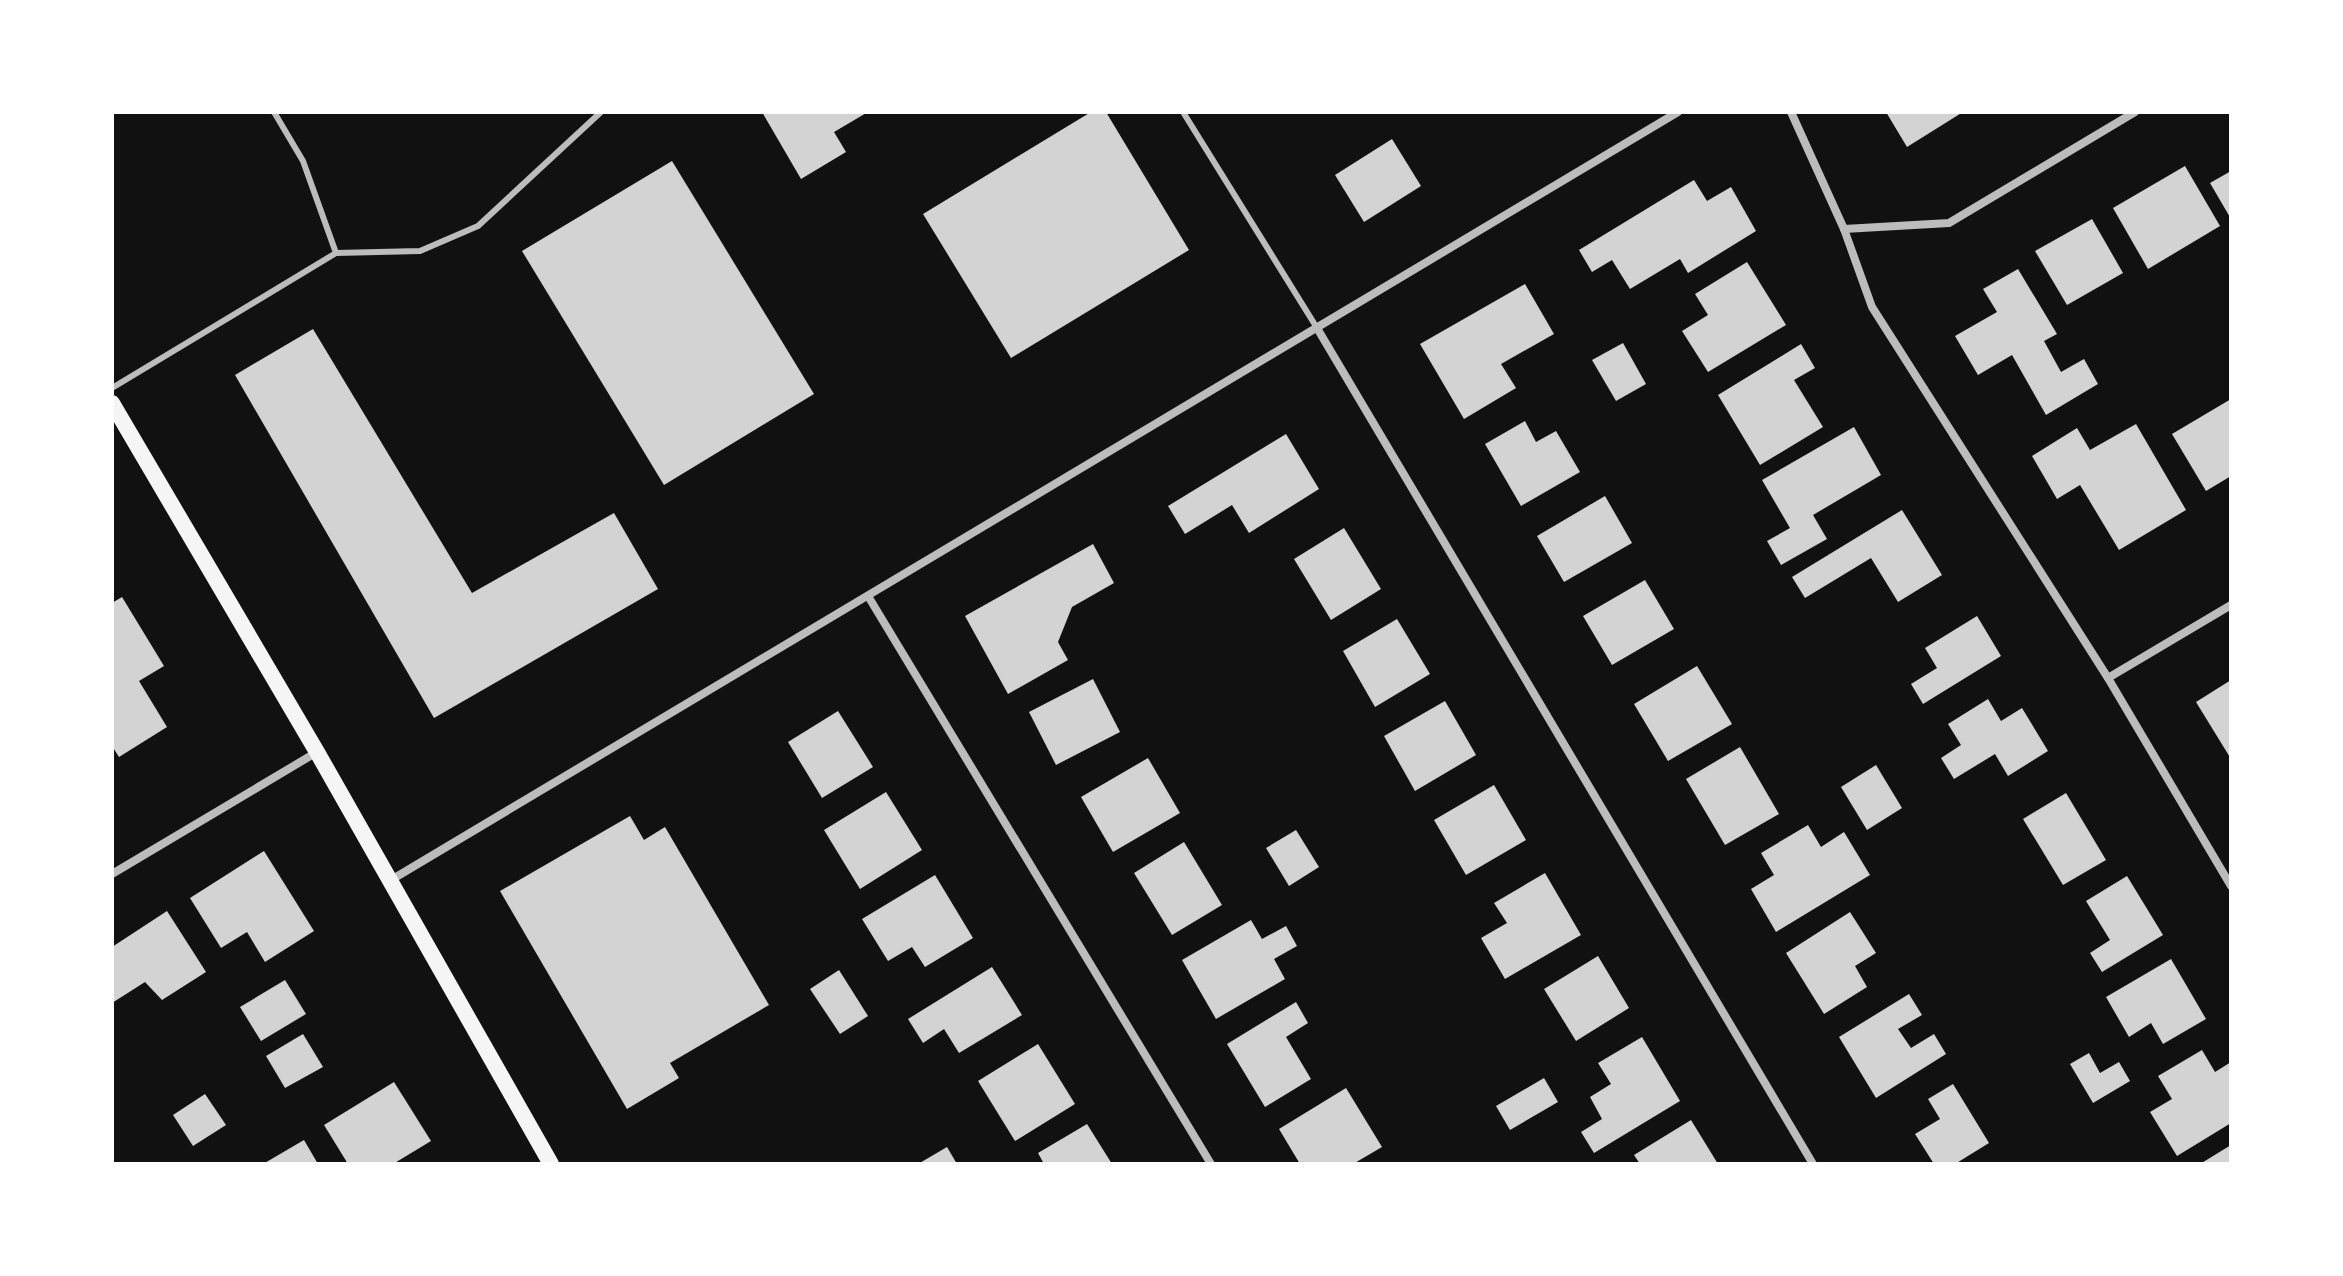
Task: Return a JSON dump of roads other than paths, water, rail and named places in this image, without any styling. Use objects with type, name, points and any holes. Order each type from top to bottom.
[{"type":"main road","points":[[112,403],[391,880],[551,1164]]},
{"type":"street","points":[[391,880],[1678,112]]},
{"type":"street","points":[[1791,112],[1844,229],[1872,307],[2108,678],[2231,886]]},
{"type":"street","points":[[1844,229],[1949,223],[2135,112]]},
{"type":"street","points":[[1317,328],[1813,1164]]},
{"type":"street","points":[[868,596],[1211,1164]]},
{"type":"street","points":[[2108,678],[2231,605]]},
{"type":"street","points":[[112,874],[317,752]]},
{"type":"lane","points":[[274,112],[303,161],[336,253]]},
{"type":"lane","points":[[112,388],[336,253],[420,251],[478,226],[601,112]]},
{"type":"lane","points":[[1183,112],[1317,328]]}]
